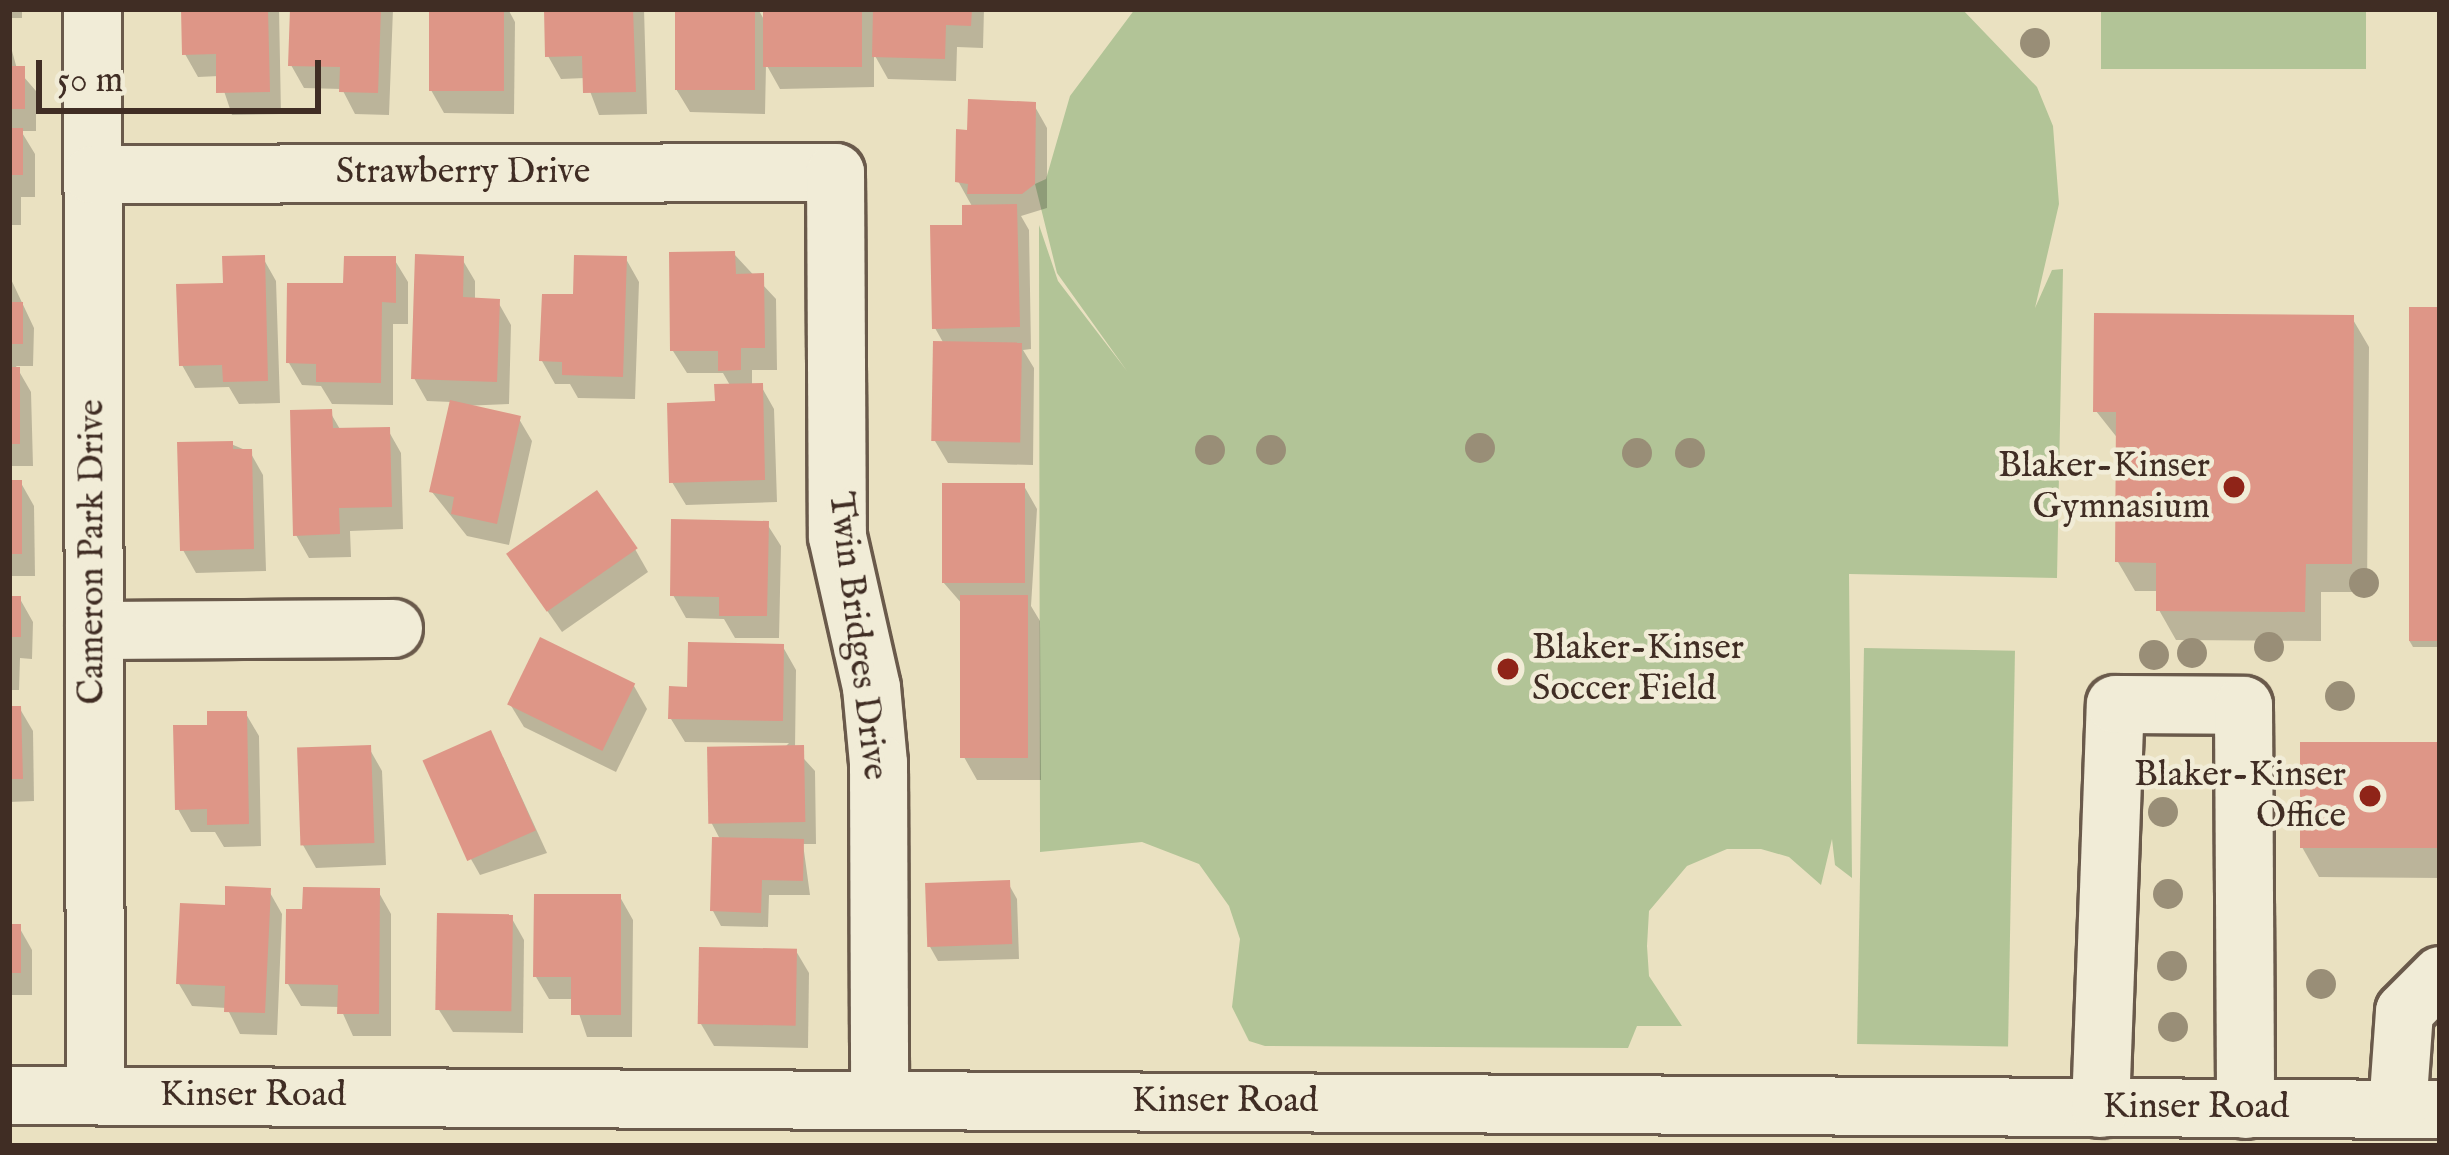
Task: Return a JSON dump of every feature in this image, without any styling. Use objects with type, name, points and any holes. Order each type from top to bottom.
[{"type":"street","name":"Cameron Park Drive","points":[[92,9],[94,1095]]},
{"type":"street","name":"Strawberry Drive","points":[[92,174],[835,172]]},
{"type":"street","name":"Twin Bridges Drive","points":[[835,172],[837,536],[876,724],[848,1115]]},
{"type":"street","points":[[94,629],[393,628]]},
{"type":"street","points":[[2100,1108],[2115,704],[2243,705],[2245,1108]]},
{"type":"street","points":[[2419,1109],[2404,1011],[2440,975]]},
{"type":"street","name":"Kinser Road","points":[[9,1095],[1240,1124],[1975,1126],[2100,1108],[2419,1109]]},
{"type":"green space","points":[[1135,9],[1962,9],[2037,87],[2053,126],[2059,204],[2035,308],[2052,270],[2063,269],[2057,578],[1849,574],[1852,878],[1835,865],[1832,839],[1821,885],[1789,857],[1761,849],[1727,849],[1687,866],[1649,911],[1647,946],[1649,976],[1682,1026],[1637,1026],[1628,1048],[1265,1046],[1249,1041],[1232,1007],[1240,939],[1229,906],[1199,864],[1142,842],[1040,852],[1039,225],[1058,281],[1127,371],[1057,273],[1035,184],[1046,179],[1070,96]]},
{"type":"green space","points":[[2101,9],[2366,9],[2366,69],[2101,69]]},
{"type":"green space","points":[[1864,648],[2015,651],[2008,1047],[1857,1044]]},
{"type":"building","points":[[181,9],[268,9],[270,92],[216,93],[216,54],[182,55]]},
{"type":"building","points":[[290,9],[381,9],[378,93],[339,92],[340,67],[288,66]]},
{"type":"building","points":[[429,9],[504,9],[504,91],[429,91]]},
{"type":"building","points":[[544,9],[633,9],[636,92],[583,93],[582,56],[545,57]]},
{"type":"building","points":[[675,9],[755,9],[755,90],[675,90]]},
{"type":"building","points":[[763,9],[862,9],[862,67],[763,67]]},
{"type":"building","points":[[873,9],[972,9],[971,26],[946,25],[945,59],[872,57]]},
{"type":"building","points":[[9,66],[25,66],[25,109],[9,109]]},
{"type":"building","points":[[968,99],[1036,102],[1035,184],[1022,194],[967,194],[968,184],[955,182],[956,129],[967,130]]},
{"type":"building","points":[[9,128],[23,128],[23,175],[9,175]]},
{"type":"building","points":[[1017,204],[1020,327],[932,329],[930,225],[962,225],[962,205]]},
{"type":"building","points":[[735,251],[736,274],[764,273],[765,348],[741,348],[741,370],[718,371],[718,351],[670,351],[669,252]]},
{"type":"building","points":[[415,254],[464,256],[463,297],[500,299],[497,382],[411,379]]},
{"type":"building","points":[[265,255],[268,381],[223,382],[222,365],[179,366],[176,284],[223,283],[222,256]]},
{"type":"building","points":[[574,255],[627,256],[623,377],[562,375],[562,362],[539,361],[542,294],[573,294]]},
{"type":"building","points":[[344,256],[396,256],[396,303],[382,302],[381,383],[316,382],[316,364],[286,363],[287,283],[343,283]]},
{"type":"building","points":[[9,302],[23,302],[23,344],[9,344]]},
{"type":"building","points":[[2409,307],[2440,307],[2440,641],[2409,641]]},
{"type":"building","name":"Blaker-Kinser Gymnasium","points":[[2094,313],[2354,315],[2352,564],[2306,564],[2305,612],[2156,611],[2156,563],[2115,562],[2116,412],[2093,412]]},
{"type":"building","points":[[933,341],[1022,343],[1020,443],[931,441]]},
{"type":"building","points":[[9,367],[20,367],[20,444],[9,444]]},
{"type":"building","points":[[763,383],[765,480],[669,483],[667,403],[715,401],[714,384]]},
{"type":"building","points":[[450,400],[521,416],[497,524],[451,514],[454,497],[429,492]]},
{"type":"building","points":[[332,409],[333,428],[390,427],[392,507],[339,508],[340,534],[293,536],[290,410]]},
{"type":"building","points":[[233,441],[233,449],[252,449],[254,549],[180,551],[177,442]]},
{"type":"building","points":[[9,480],[22,480],[22,554],[9,554]]},
{"type":"building","points":[[942,483],[1025,483],[1025,583],[942,583]]},
{"type":"building","points":[[597,490],[638,548],[547,612],[506,554]]},
{"type":"building","points":[[671,519],[769,521],[767,616],[719,616],[719,597],[670,596]]},
{"type":"building","points":[[960,595],[1028,595],[1028,758],[960,758]]},
{"type":"building","points":[[9,596],[21,596],[21,637],[9,637]]},
{"type":"building","points":[[540,637],[635,683],[602,751],[507,704]]},
{"type":"building","points":[[688,642],[784,644],[783,721],[668,719],[669,686],[687,687]]},
{"type":"building","points":[[9,706],[21,706],[23,779],[9,779]]},
{"type":"building","points":[[207,711],[247,711],[249,824],[207,825],[207,809],[175,810],[173,725],[207,725]]},
{"type":"building","points":[[491,730],[536,830],[467,861],[422,761]]},
{"type":"building","name":"Blaker-Kinser Office","points":[[2300,742],[2440,742],[2440,848],[2300,848]]},
{"type":"building","points":[[371,745],[374,843],[300,846],[297,748]]},
{"type":"building","points":[[804,745],[805,822],[708,824],[707,747]]},
{"type":"building","points":[[712,837],[804,839],[803,881],[762,880],[761,913],[710,911]]},
{"type":"building","points":[[1010,880],[1012,944],[927,947],[925,883]]},
{"type":"building","points":[[225,886],[271,888],[265,1013],[224,1012],[225,986],[176,984],[180,903],[225,905]]},
{"type":"building","points":[[303,887],[380,888],[379,1014],[337,1014],[338,985],[285,984],[286,909],[302,909]]},
{"type":"building","points":[[534,894],[621,894],[621,1015],[571,1015],[571,977],[533,977]]},
{"type":"building","points":[[437,913],[513,914],[511,1011],[435,1010]]},
{"type":"building","points":[[9,924],[21,924],[21,973],[9,973]]},
{"type":"building","points":[[699,947],[797,949],[796,1026],[698,1024]]},
{"type":"place","name":"Blaker-Kinser Gymnasium","points":[[2234,487]]},
{"type":"place","name":"Blaker-Kinser Soccer Field","points":[[1508,669]]},
{"type":"place","name":"Blaker-Kinser Office","points":[[2370,796]]}]
